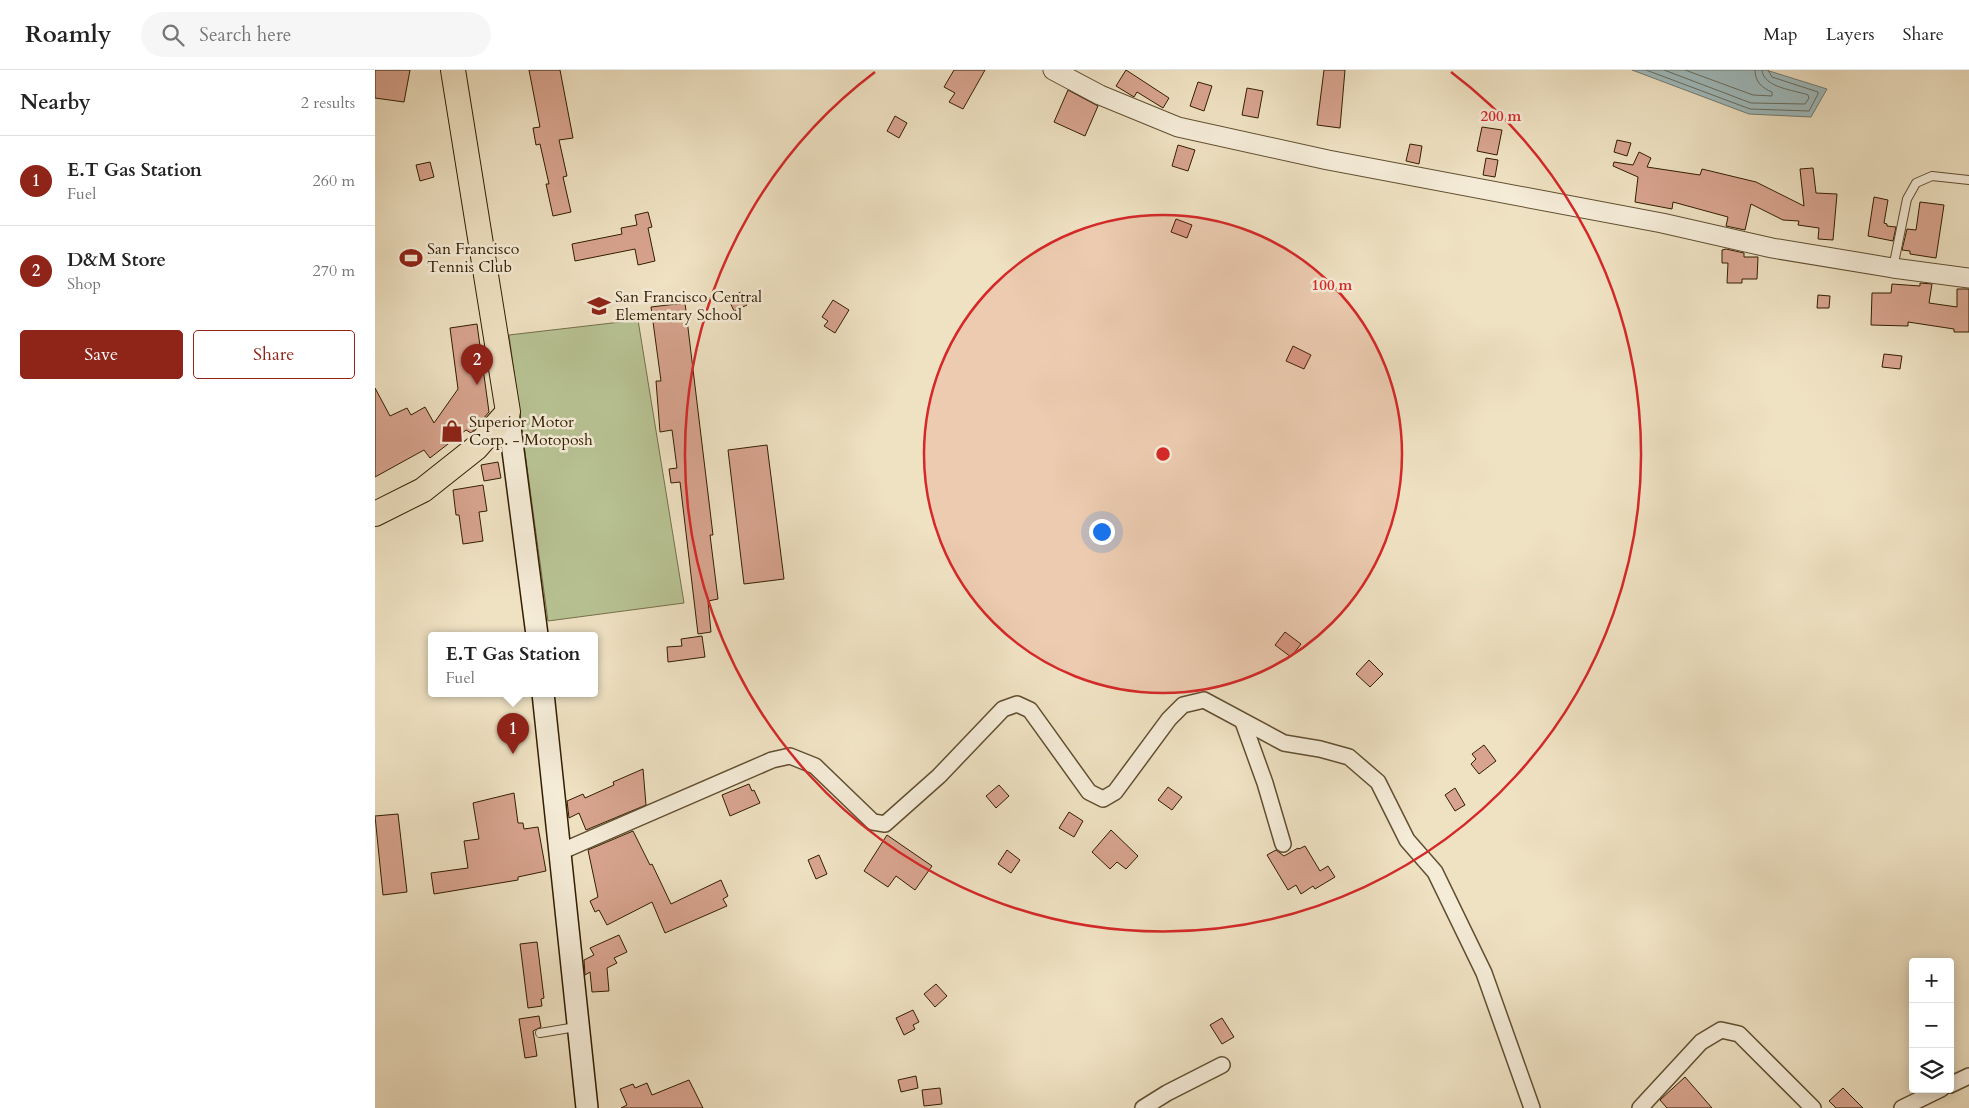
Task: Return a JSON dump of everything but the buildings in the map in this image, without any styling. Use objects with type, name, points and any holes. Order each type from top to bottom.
[{"type":"main road","points":[[453,70],[508,412],[537,632]]},
{"type":"main road","points":[[375,514],[423,490],[476,448],[508,412]]},
{"type":"main road","points":[[543,697],[587,1108]]},
{"type":"street","points":[[1053,70],[1100,95],[1179,127],[1328,160],[1662,223],[1772,248],[1893,268],[1969,278]]},
{"type":"street","points":[[560,852],[772,760],[790,756],[815,766],[873,822],[885,824],[939,776],[1003,709],[1017,704],[1030,710],[1089,792],[1103,799],[1115,792],[1169,719],[1183,705],[1204,700],[1284,743],[1320,749],[1349,757],[1378,782],[1407,840],[1435,872],[1484,973],[1532,1108]]},
{"type":"street","points":[[1243,722],[1265,783],[1283,844]]},
{"type":"street","points":[[1640,1108],[1701,1042],[1721,1030],[1739,1034],[1813,1108]]},
{"type":"street","points":[[1143,1108],[1167,1093],[1222,1065]]},
{"type":"street","points":[[1954,1082],[1969,1076]]},
{"type":"street","points":[[1901,1108],[1933,1093]]},
{"type":"lane","points":[[1893,268],[1907,198],[1916,182],[1932,176],[1969,180]]},
{"type":"lane","points":[[540,1033],[578,1026]]},
{"type":"green space","points":[[638,320],[684,603],[548,621],[509,335]]},
{"type":"water","points":[[1632,70],[1766,70],[1827,89],[1811,117],[1749,114]]},
{"type":"place","name":"San Francisco Tennis Club","points":[[411,258]]},
{"type":"place","name":"San Francisco Central Elementary School","points":[[599,306]]},
{"type":"place","name":"D&M Store","points":[[477,385]]},
{"type":"place","name":"Superior Motor Corp. - Motoposh","points":[[452,431]]},
{"type":"place","name":"E.T Gas Station","points":[[513,754]]}]
